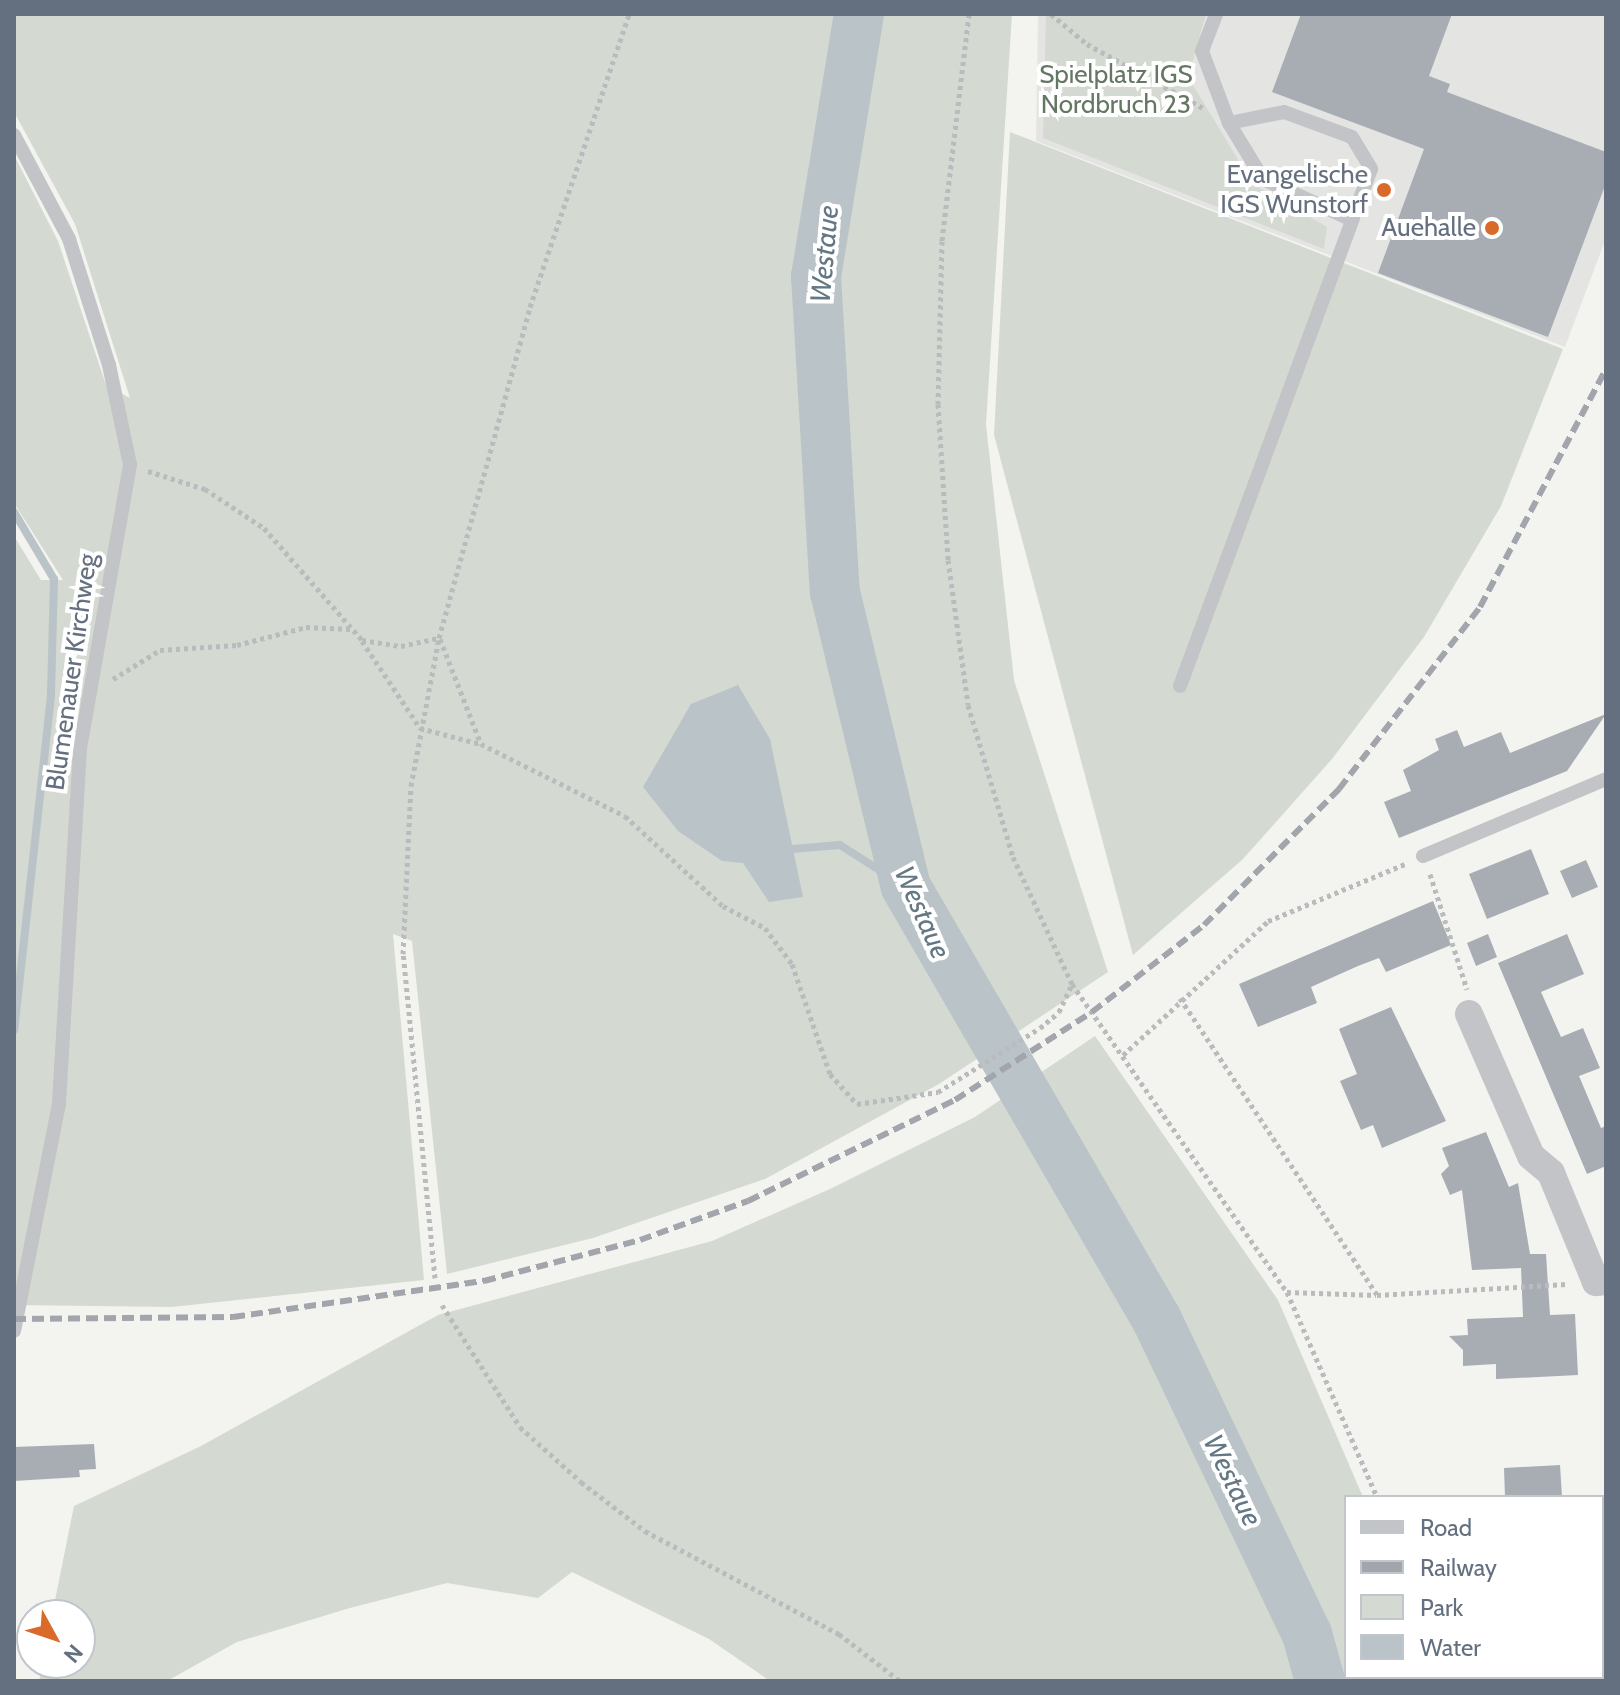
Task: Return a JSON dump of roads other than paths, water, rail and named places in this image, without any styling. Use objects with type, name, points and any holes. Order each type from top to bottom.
[{"type":"street","points":[[1469,1014],[1531,1156],[1551,1173],[1601,1282]]},
{"type":"lane","points":[[1216,14],[1202,51],[1229,123],[1263,179],[1352,220]]},
{"type":"lane","points":[[1180,686],[1371,169],[1352,137],[1284,112],[1229,123]]},
{"type":"lane","name":"Blumenauer Kirchweg","points":[[14,135],[69,239],[109,365],[130,465],[88,701],[59,1104],[14,1331]]},
{"type":"lane","points":[[1423,856],[1606,779]]},
{"type":"water","points":[[738,685],[770,739],[803,897],[769,902],[743,863],[722,861],[678,831],[643,787],[691,704]]},
{"type":"waterway","name":"Westaue","points":[[859,14],[816,276],[835,592],[906,887],[1157,1320],[1307,1634],[1320,1681]]},
{"type":"waterway","points":[[14,512],[54,579],[51,696],[14,1030]]},
{"type":"waterway","points":[[792,849],[840,845],[906,887]]},
{"type":"railway","points":[[14,1319],[233,1317],[484,1281],[640,1240],[748,1201],[955,1100],[1092,1012],[1204,925],[1339,789],[1480,607],[1606,369]]},
{"type":"place","name":"Evangelische IGS Wunstorf","points":[[1384,190]]},
{"type":"place","name":"Auehalle","points":[[1492,228]]},
{"type":"park label","name":"Spielplatz IGS Nordbruch 23","points":[[1116,90]]}]
